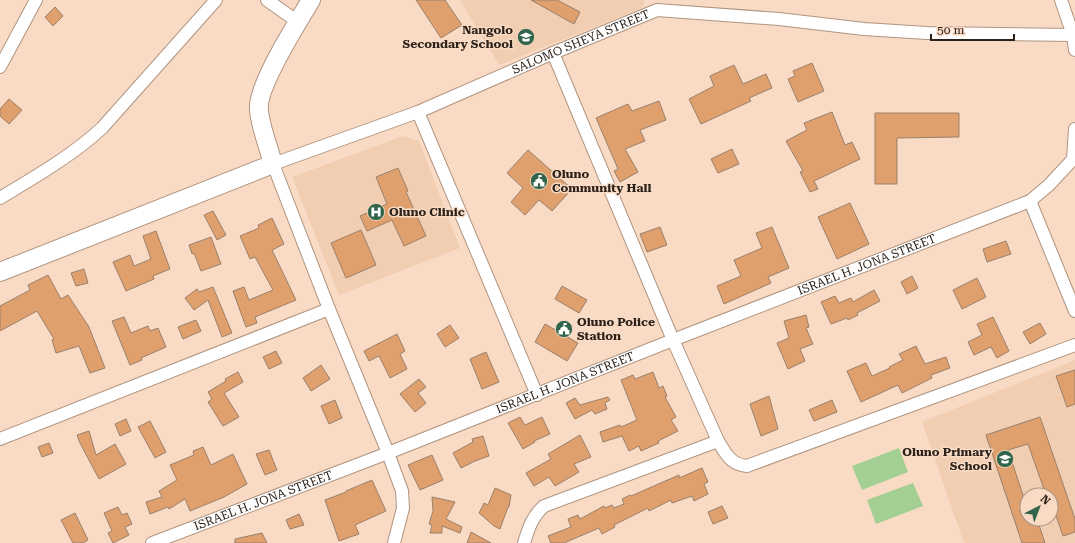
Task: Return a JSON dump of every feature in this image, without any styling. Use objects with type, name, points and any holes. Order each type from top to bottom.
[{"type":"street","points":[[0,67],[36,0]]},
{"type":"street","points":[[0,198],[25,183],[88,140],[102,128],[216,0]]},
{"type":"street","points":[[266,0],[298,22]]},
{"type":"street","points":[[311,0],[265,82],[258,110],[273,164],[402,491],[404,508],[394,543]]},
{"type":"street","points":[[1061,0],[1073,35],[1075,50]]},
{"type":"street","name":"SALOMO SHEYA STREET","points":[[273,164],[418,112],[658,5],[864,29],[927,33],[1073,35]]},
{"type":"street","points":[[553,53],[673,340],[718,441],[731,461],[740,466],[747,466],[1075,345]]},
{"type":"street","points":[[418,112],[537,395]]},
{"type":"street","points":[[1074,159],[1075,128]]},
{"type":"street","name":"ISRAEL H. JONA STREET","points":[[152,543],[537,395],[673,340],[1030,201],[1049,185],[1074,159]]},
{"type":"street","points":[[0,272],[273,164]]},
{"type":"street","points":[[1030,201],[1075,311]]},
{"type":"street","points":[[0,439],[329,309]]},
{"type":"street","points":[[524,543],[536,514],[544,506],[718,441]]},
{"type":"shaded area","name":"Nangolo Secondary School","points":[[460,0],[645,0],[642,8],[499,65]]},
{"type":"shaded area","name":"Oluno Clinic","points":[[403,136],[419,141],[460,248],[339,295],[292,177]]},
{"type":"shaded area","name":"Oluno Primary School","points":[[1075,360],[1075,543],[964,543],[922,422]]},
{"type":"green space","points":[[899,448],[908,472],[862,490],[852,466]]},
{"type":"green space","points":[[913,483],[923,506],[876,524],[867,500]]},
{"type":"building","points":[[416,0],[445,0],[462,25],[441,38]]},
{"type":"building","points":[[531,0],[557,0],[580,12],[574,24]]},
{"type":"building","points":[[55,7],[63,16],[53,26],[45,17]]},
{"type":"building","points":[[812,63],[824,91],[798,102],[788,79],[795,76],[793,71]]},
{"type":"building","points":[[734,65],[743,84],[766,74],[772,88],[749,98],[751,101],[701,124],[689,99],[714,86],[710,76]]},
{"type":"building","points":[[9,99],[22,110],[9,124],[0,116],[0,109]]},
{"type":"building","points":[[659,101],[666,120],[640,130],[645,141],[625,149],[638,172],[620,182],[614,171],[618,169],[596,118],[628,104],[632,111]]},
{"type":"building","points":[[832,112],[845,145],[852,142],[860,159],[814,181],[818,189],[810,192],[800,172],[803,171],[786,141],[807,130],[804,123]]},
{"type":"building","points":[[875,113],[959,113],[959,137],[897,138],[897,184],[875,184]]},
{"type":"building","points":[[732,149],[739,164],[718,173],[711,159]]},
{"type":"building","name":"Oluno Community Hall","points":[[528,150],[572,189],[552,211],[539,200],[525,215],[511,202],[523,188],[507,173]]},
{"type":"building","points":[[398,168],[408,191],[406,192],[426,236],[404,246],[392,220],[367,231],[360,216],[387,204],[376,177]]},
{"type":"building","points":[[850,203],[869,244],[837,259],[818,217]]},
{"type":"building","points":[[213,211],[226,235],[217,240],[204,215]]},
{"type":"building","points":[[272,218],[284,244],[272,250],[296,300],[255,317],[257,323],[246,327],[233,291],[244,287],[249,300],[273,290],[255,257],[250,259],[240,236],[259,228],[258,225]]},
{"type":"building","points":[[660,227],[667,245],[647,252],[640,234]]},
{"type":"building","points":[[772,227],[789,268],[768,277],[771,283],[724,304],[717,286],[741,276],[734,260],[762,248],[756,233]]},
{"type":"building","points":[[361,230],[376,265],[346,278],[331,243]]},
{"type":"building","points":[[156,231],[170,269],[153,276],[154,279],[126,291],[113,262],[130,255],[134,266],[151,259],[143,236]]},
{"type":"building","points":[[211,237],[221,264],[201,271],[189,245]]},
{"type":"building","points":[[1006,241],[1011,254],[987,262],[983,249]]},
{"type":"building","points":[[84,269],[88,283],[76,286],[71,273]]},
{"type":"building","points":[[48,275],[61,299],[68,295],[89,327],[105,368],[90,373],[79,346],[56,353],[52,340],[54,339],[37,311],[0,331],[0,306],[30,290],[28,285]]},
{"type":"building","points":[[912,276],[918,288],[907,294],[901,282]]},
{"type":"building","points":[[977,278],[986,297],[962,309],[953,290]]},
{"type":"building","points":[[562,286],[587,300],[579,313],[555,299]]},
{"type":"building","points":[[213,287],[232,333],[222,337],[208,300],[194,310],[185,298],[197,289],[199,292]]},
{"type":"building","points":[[874,290],[880,301],[857,313],[858,315],[848,320],[847,318],[831,324],[821,302],[835,296],[839,303],[851,298],[853,302]]},
{"type":"building","points":[[806,315],[809,327],[806,328],[813,344],[800,349],[805,361],[788,369],[777,343],[789,338],[784,321]]},
{"type":"building","points":[[124,317],[131,333],[148,326],[150,331],[158,328],[166,347],[141,358],[142,360],[130,365],[112,321]]},
{"type":"building","points":[[993,317],[1009,351],[997,358],[991,347],[974,355],[968,342],[982,335],[977,324]]},
{"type":"building","points":[[196,320],[201,331],[183,339],[178,327]]},
{"type":"building","points":[[1040,323],[1046,334],[1030,344],[1023,332]]},
{"type":"building","points":[[545,324],[578,343],[567,361],[535,342]]},
{"type":"building","points":[[450,325],[459,338],[445,347],[437,334]]},
{"type":"building","points":[[397,334],[405,351],[400,354],[407,369],[390,378],[379,356],[369,361],[364,351]]},
{"type":"building","points":[[916,346],[925,364],[946,357],[950,368],[931,375],[932,378],[902,393],[898,385],[861,402],[847,371],[866,363],[872,376],[903,360],[899,354]]},
{"type":"building","points":[[276,351],[282,363],[269,369],[263,357]]},
{"type":"building","points":[[486,352],[499,382],[482,389],[470,359]]},
{"type":"building","points":[[321,365],[330,379],[311,391],[303,378]]},
{"type":"building","points":[[1075,370],[1075,404],[1067,407],[1056,376]]},
{"type":"building","points":[[238,372],[243,382],[224,393],[239,417],[223,426],[208,402],[212,399],[208,392],[226,381],[225,379]]},
{"type":"building","points":[[653,372],[659,388],[663,386],[667,396],[665,397],[676,417],[671,420],[678,431],[658,441],[659,443],[641,451],[639,446],[629,451],[622,436],[603,442],[600,432],[620,425],[621,427],[637,420],[621,380],[633,375],[635,379]]},
{"type":"building","points":[[419,379],[426,387],[418,393],[426,403],[415,412],[400,394]]},
{"type":"building","points":[[769,396],[778,429],[761,436],[750,404]]},
{"type":"building","points":[[608,397],[610,400],[605,403],[607,409],[595,414],[592,410],[575,419],[566,403],[575,398],[580,405]]},
{"type":"building","points":[[335,400],[342,418],[329,424],[321,406]]},
{"type":"building","points":[[832,400],[837,412],[814,421],[809,410]]},
{"type":"building","points":[[520,417],[525,425],[542,417],[550,434],[534,441],[535,442],[523,449],[508,423]]},
{"type":"building","points":[[1040,417],[1075,519],[1075,532],[1063,536],[1059,524],[1059,487],[1043,487],[1028,444],[1008,450],[1020,487],[1019,487],[1019,527],[1040,527],[1045,543],[1022,543],[986,435]]},
{"type":"building","points":[[126,419],[131,431],[120,436],[115,424]]},
{"type":"building","points":[[150,421],[166,452],[155,458],[138,427]]},
{"type":"building","points":[[89,431],[96,455],[115,444],[126,464],[99,479],[77,435]]},
{"type":"building","points":[[580,435],[591,457],[574,464],[579,472],[555,486],[549,477],[534,486],[526,473],[551,459],[548,454]]},
{"type":"building","points":[[483,436],[489,456],[461,468],[453,453],[473,442],[472,439]]},
{"type":"building","points":[[49,443],[53,453],[42,457],[38,447]]},
{"type":"building","points":[[203,447],[211,465],[233,454],[247,484],[224,497],[190,511],[185,499],[169,509],[168,507],[150,514],[146,502],[162,497],[159,491],[177,480],[170,465],[194,455],[193,451]]},
{"type":"building","points":[[269,450],[277,470],[265,475],[256,454]]},
{"type":"building","points":[[432,455],[443,480],[420,490],[408,465]]},
{"type":"building","points":[[702,468],[708,482],[704,484],[708,494],[694,501],[692,496],[672,503],[671,500],[649,511],[648,508],[614,525],[615,527],[602,534],[599,528],[564,543],[551,543],[548,536],[571,527],[568,519],[578,515],[580,519],[604,506],[605,508],[612,505],[614,508],[624,504],[622,499],[630,495],[631,496],[679,475],[679,478]]},
{"type":"building","points":[[372,480],[386,511],[355,525],[359,534],[339,541],[325,500]]},
{"type":"building","points":[[495,488],[511,495],[509,507],[500,529],[494,526],[479,513],[484,503],[488,505]]},
{"type":"building","points":[[432,497],[455,502],[446,519],[462,527],[460,533],[442,526],[442,533],[430,533],[432,525],[429,524],[433,511]]},
{"type":"building","points":[[722,506],[728,518],[713,524],[708,512]]},
{"type":"building","points":[[118,507],[122,515],[127,513],[132,524],[125,527],[129,535],[113,543],[108,533],[112,531],[104,513]]},
{"type":"building","points":[[75,513],[88,540],[83,543],[73,543],[61,520]]},
{"type":"building","points":[[299,514],[304,525],[290,529],[286,520]]},
{"type":"building","points":[[471,532],[491,543],[467,543]]},
{"type":"building","points":[[262,533],[267,543],[235,543],[235,539]]},
{"type":"place","name":"Nangolo Secondary School","points":[[526,37]]},
{"type":"place","name":"Oluno Community Hall","points":[[539,181]]},
{"type":"place","name":"Oluno Clinic","points":[[376,212]]},
{"type":"place","name":"Oluno Police Station","points":[[564,329]]},
{"type":"place","name":"Oluno Primary School","points":[[1005,459]]}]
